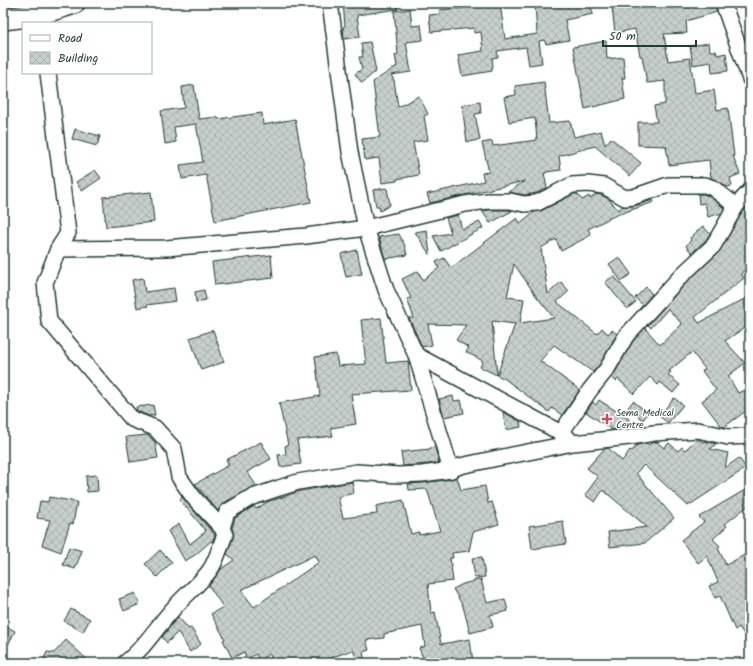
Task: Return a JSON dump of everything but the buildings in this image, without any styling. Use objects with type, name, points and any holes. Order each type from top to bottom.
[{"type":"main road","points":[[3,19],[37,19],[74,3]]},
{"type":"street","points":[[330,3],[350,152],[366,228],[386,290],[416,355],[451,470]]},
{"type":"street","points":[[723,3],[750,79]]},
{"type":"street","points":[[48,74],[68,233],[58,249],[45,283],[49,321],[132,419],[155,428],[174,449],[179,477],[194,498],[222,528],[225,536],[210,569],[196,586],[174,608],[134,657],[125,663]]},
{"type":"street","points":[[58,249],[166,248],[306,236],[366,228],[466,204],[488,201],[510,201],[524,204],[537,203],[572,185],[588,184],[604,186],[625,198],[668,185],[705,185],[713,188],[736,206]]},
{"type":"street","points":[[561,433],[590,390],[607,369],[626,336],[681,276],[713,246],[736,206],[750,191]]},
{"type":"street","points":[[416,355],[561,433],[574,443]]},
{"type":"street","points":[[222,528],[227,512],[250,498],[298,482],[357,472],[398,475],[422,474],[451,470],[460,466],[493,458],[574,443],[654,433],[698,430],[728,437],[750,436]]},
{"type":"place","name":"Sema Medical Centre","points":[[607,419]]}]
